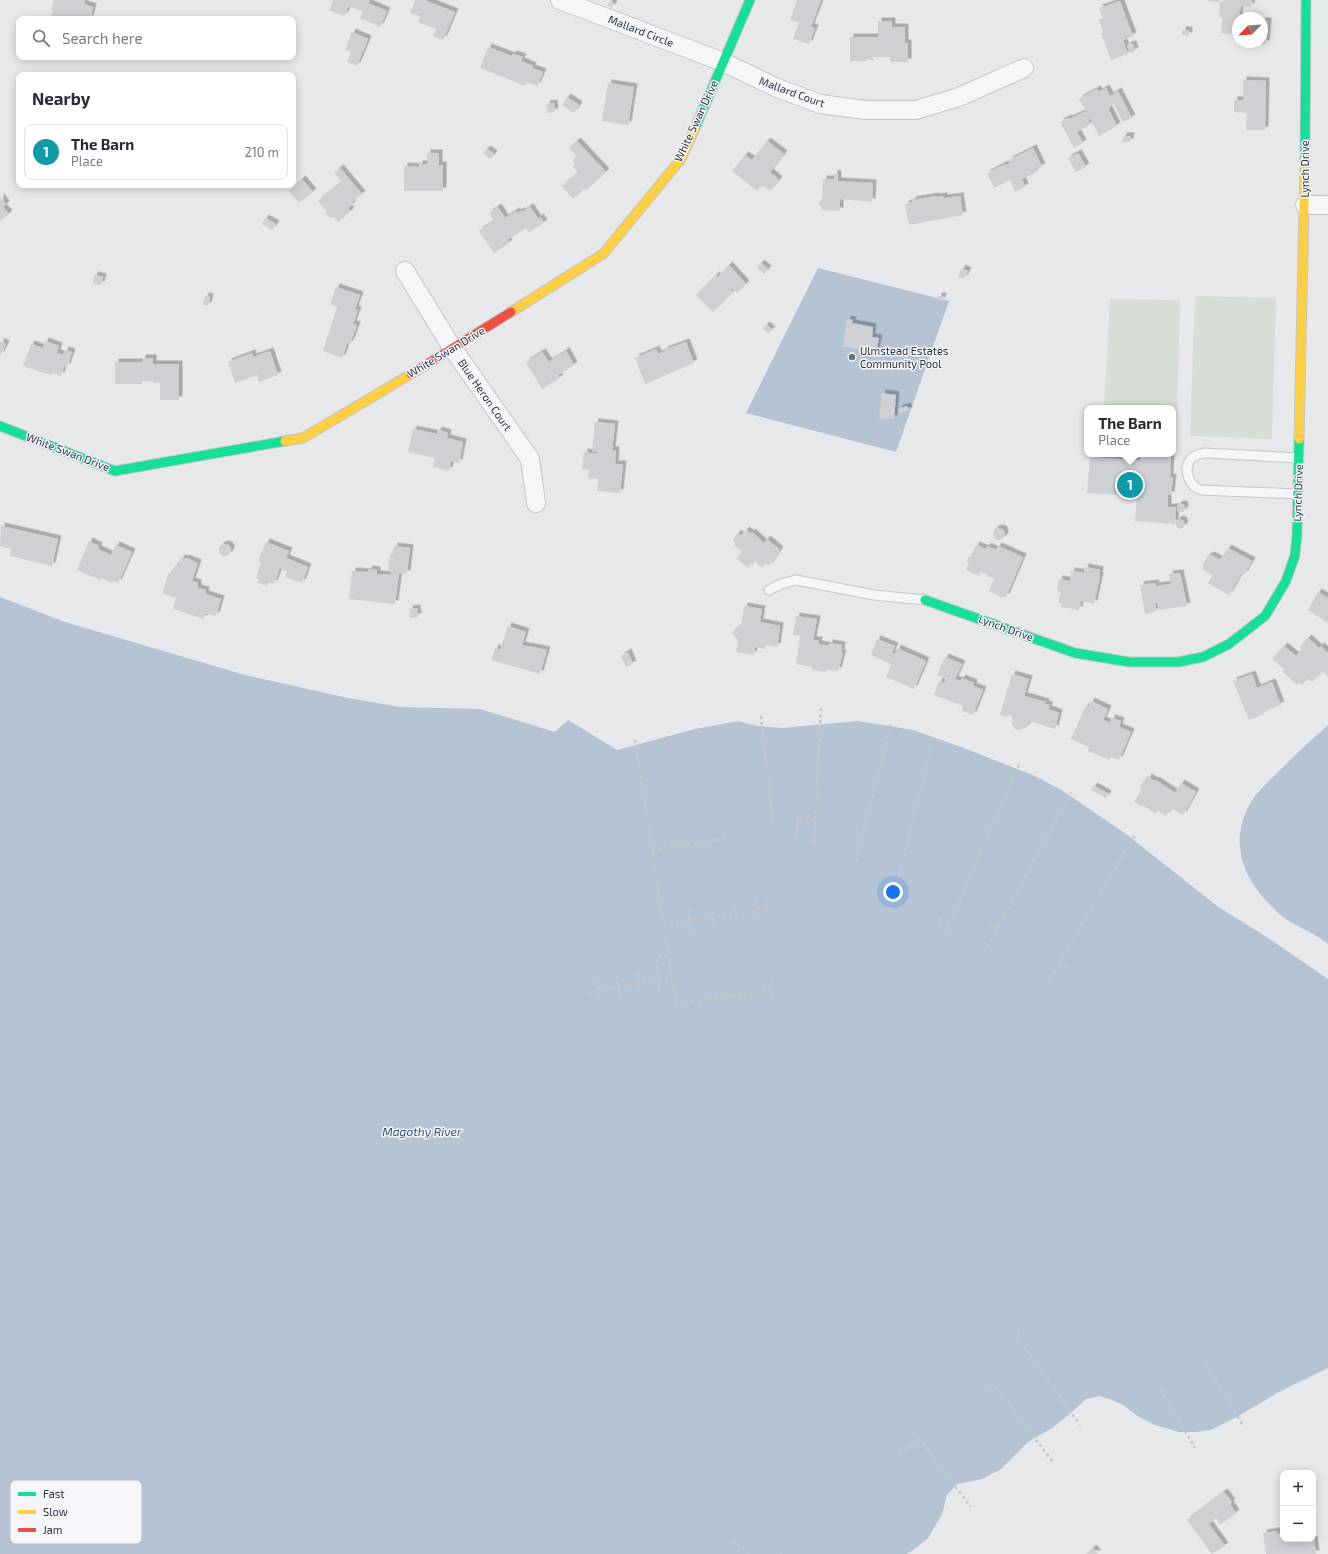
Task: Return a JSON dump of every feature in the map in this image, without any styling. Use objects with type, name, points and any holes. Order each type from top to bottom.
[{"type":"street","name":"Mallard Circle","points":[[560,0],[723,62]]},
{"type":"street","name":"White Swan Drive","points":[[0,426],[115,471],[303,438],[453,349],[603,254],[681,159],[750,0]]},
{"type":"street","name":"Lynch Drive","points":[[925,600],[1075,653],[1129,662],[1178,662],[1203,657],[1230,644],[1266,616],[1286,581],[1295,555],[1298,494],[1305,205],[1306,0]]},
{"type":"street","name":"Mallard Court","points":[[723,62],[774,87],[820,104],[866,110],[916,110],[959,97],[1024,68]]},
{"type":"street","points":[[1305,205],[1328,205]]},
{"type":"street","name":"Blue Heron Court","points":[[405,271],[453,349],[530,459],[536,503]]},
{"type":"lane","points":[[1298,494],[1195,489],[1187,474],[1190,459],[1197,454],[1205,453],[1299,458]]},
{"type":"lane","points":[[769,590],[781,584],[796,580],[874,595],[925,600]]},
{"type":"path","points":[[814,843],[821,707]]},
{"type":"path","points":[[761,716],[773,823],[769,823]]},
{"type":"path","points":[[856,861],[891,723]]},
{"type":"path","points":[[635,740],[676,1004],[770,990]]},
{"type":"path","points":[[891,909],[933,740]]},
{"type":"path","points":[[941,917],[938,927],[946,931],[1019,765]]},
{"type":"path","points":[[985,952],[1072,792]]},
{"type":"path","points":[[797,837],[798,816],[815,819]]},
{"type":"path","points":[[856,830],[864,832]]},
{"type":"path","points":[[1044,988],[1136,833]]},
{"type":"path","points":[[652,850],[730,838]]},
{"type":"path","points":[[767,899],[770,918]]},
{"type":"path","points":[[756,901],[759,921]]},
{"type":"path","points":[[734,903],[736,924]]},
{"type":"path","points":[[712,907],[714,928]]},
{"type":"path","points":[[664,925],[768,909]]},
{"type":"path","points":[[689,910],[691,932]]},
{"type":"path","points":[[990,922],[999,927]]},
{"type":"path","points":[[660,992],[657,957],[669,955]]},
{"type":"path","points":[[1060,962],[1069,969]]},
{"type":"path","points":[[638,973],[640,995]]},
{"type":"path","points":[[617,976],[620,999]]},
{"type":"path","points":[[589,993],[672,977]]},
{"type":"path","points":[[597,981],[600,1003]]},
{"type":"path","points":[[770,981],[770,990],[774,998]]},
{"type":"path","points":[[700,1001],[702,1011]]},
{"type":"path","points":[[1025,1329],[1016,1336],[1080,1425]]},
{"type":"path","points":[[1203,1360],[1242,1424]]},
{"type":"path","points":[[988,1390],[994,1384],[1053,1462]]},
{"type":"path","points":[[1161,1389],[1195,1448]]},
{"type":"path","points":[[911,1429],[971,1507]]},
{"type":"path","points":[[900,1454],[918,1439]]},
{"type":"path","points":[[734,1542],[750,1554]]},
{"type":"shaded area","points":[[1195,296],[1276,298],[1272,439],[1190,436]]},
{"type":"shaded area","points":[[1110,299],[1180,300],[1177,417],[1176,405],[1104,405]]},
{"type":"water","name":"Ulmstead Estates Community Pool","points":[[818,268],[949,301],[896,452],[746,413]]},
{"type":"water","name":"Magothy River","points":[[0,597],[65,622],[245,675],[348,698],[400,707],[480,709],[555,732],[568,720],[617,750],[695,729],[738,721],[758,726],[782,728],[858,721],[913,730],[1035,776],[1063,791],[1126,834],[1217,906],[1268,938],[1328,979],[1328,1368],[1277,1393],[1235,1418],[1211,1430],[1179,1432],[1155,1425],[1139,1417],[1123,1405],[1112,1400],[1100,1396],[1086,1399],[1052,1428],[1028,1442],[1001,1469],[982,1479],[957,1484],[947,1495],[942,1514],[928,1538],[906,1554],[0,1554]]},
{"type":"water","points":[[1328,725],[1328,944],[1316,935],[1283,917],[1265,900],[1248,875],[1240,847],[1240,833],[1244,818],[1253,798],[1281,769]]},
{"type":"building","points":[[54,0],[85,0],[84,4],[93,7],[91,16],[52,16],[53,11],[51,11]]},
{"type":"building","points":[[333,0],[370,0],[368,3],[387,11],[380,27],[360,18],[363,12],[349,6],[344,16],[329,10]]},
{"type":"building","points":[[415,0],[424,0],[455,12],[443,40],[433,36],[436,29],[418,22],[420,16],[410,13]]},
{"type":"building","points":[[797,0],[821,0],[811,27],[815,28],[809,44],[793,39],[799,23],[790,20]]},
{"type":"building","points":[[1208,0],[1220,0],[1219,2]]},
{"type":"building","points":[[1223,0],[1252,0],[1251,7],[1241,6],[1240,12],[1232,12],[1232,34],[1221,33],[1222,18],[1219,17],[1220,2],[1223,2]]},
{"type":"building","points":[[609,1],[614,3],[612,8],[608,6]]},
{"type":"building","points":[[1120,1],[1133,36],[1123,40],[1128,54],[1111,60],[1101,33],[1103,33],[1099,20],[1103,18],[1099,8]]},
{"type":"building","points":[[878,21],[892,21],[892,27],[905,27],[905,43],[908,43],[908,62],[890,62],[890,57],[873,57],[873,60],[867,61],[850,61],[850,37],[878,37]]},
{"type":"building","points":[[1182,30],[1189,30],[1189,36],[1182,35]]},
{"type":"building","points":[[352,32],[368,39],[357,66],[347,62],[351,52],[345,50]]},
{"type":"building","points":[[1133,44],[1135,51],[1130,53],[1127,45]]},
{"type":"building","points":[[488,47],[512,56],[513,54],[523,57],[521,61],[533,66],[532,68],[543,72],[537,86],[527,82],[526,86],[480,68]]},
{"type":"building","points":[[1243,80],[1266,81],[1265,130],[1246,130],[1247,113],[1234,112],[1234,100],[1243,100]]},
{"type":"building","points":[[608,83],[634,87],[628,125],[602,121]]},
{"type":"building","points":[[1106,88],[1110,96],[1118,91],[1132,118],[1123,122],[1114,104],[1108,108],[1117,126],[1099,136],[1090,118],[1088,120],[1091,124],[1077,132],[1083,143],[1074,148],[1060,122],[1086,111],[1079,99],[1097,89],[1099,92]]},
{"type":"building","points":[[567,97],[579,105],[574,113],[562,105]]},
{"type":"building","points":[[554,103],[555,112],[548,113],[546,104]]},
{"type":"building","points":[[1123,136],[1131,136],[1130,142],[1122,142]]},
{"type":"building","points":[[577,141],[606,172],[586,190],[584,188],[573,199],[562,186],[578,172],[573,166],[575,164],[572,161],[577,157],[569,148]]},
{"type":"building","points":[[767,141],[784,154],[770,172],[779,180],[770,191],[762,185],[757,191],[732,171],[745,155],[752,160]]},
{"type":"building","points":[[1033,148],[1042,167],[1034,170],[1035,173],[1022,179],[1025,187],[1015,192],[1010,180],[994,188],[987,173],[1005,164],[1008,170],[1006,165],[1011,163],[1009,160]]},
{"type":"building","points":[[487,149],[494,154],[490,159],[483,153]]},
{"type":"building","points":[[427,153],[439,153],[439,165],[443,165],[443,191],[404,191],[404,166],[419,167],[419,164],[427,164]]},
{"type":"building","points":[[1078,153],[1086,167],[1076,172],[1068,158]]},
{"type":"building","points":[[340,168],[362,194],[352,202],[353,204],[348,208],[351,211],[338,222],[334,217],[329,217],[325,213],[327,212],[318,201],[342,182],[334,173]]},
{"type":"building","points":[[834,173],[838,174],[838,181],[873,183],[872,202],[840,199],[840,211],[821,210],[822,207],[818,203],[822,200],[823,179],[834,179]]},
{"type":"building","points":[[302,179],[313,192],[299,203],[289,191],[292,188],[296,188],[296,185]]},
{"type":"building","points":[[0,196],[6,204],[3,207],[9,214],[0,221]]},
{"type":"building","points":[[944,196],[944,198],[960,196],[963,215],[909,225],[905,204],[912,202],[912,200]]},
{"type":"building","points":[[498,207],[505,218],[516,211],[517,213],[522,212],[530,207],[538,219],[540,217],[544,223],[529,232],[526,228],[507,240],[509,243],[494,253],[479,231],[494,221],[489,213]]},
{"type":"building","points":[[265,218],[276,224],[272,230],[262,224]]},
{"type":"building","points":[[761,263],[768,269],[764,274],[757,267]]},
{"type":"building","points":[[729,265],[746,284],[737,293],[732,288],[731,290],[733,292],[713,312],[696,295],[716,275],[718,277]]},
{"type":"building","points":[[962,268],[968,271],[964,279],[958,276]]},
{"type":"building","points":[[94,275],[103,277],[101,285],[93,284]]},
{"type":"building","points":[[336,287],[360,295],[355,309],[358,310],[353,324],[357,325],[350,344],[347,344],[342,358],[323,351],[337,307],[330,304]]},
{"type":"building","points":[[205,296],[210,297],[208,306],[203,305]]},
{"type":"building","points":[[938,296],[943,296],[942,301],[938,300]]},
{"type":"building","points":[[847,319],[853,320],[852,323],[873,327],[872,337],[879,338],[876,352],[843,347]]},
{"type":"building","points":[[766,325],[772,330],[768,333],[763,329]]},
{"type":"building","points":[[0,341],[6,344],[0,356]]},
{"type":"building","points":[[45,341],[59,346],[57,353],[63,355],[65,350],[72,352],[67,367],[64,366],[61,376],[52,373],[51,375],[23,366],[31,344],[43,348]]},
{"type":"building","points":[[686,342],[694,363],[645,384],[635,358],[656,349],[658,354],[665,351],[664,350]]},
{"type":"building","points":[[270,351],[278,375],[259,382],[257,375],[235,383],[228,362],[252,353],[253,357]]},
{"type":"building","points":[[566,351],[574,365],[558,375],[560,378],[542,389],[526,362],[542,352],[549,362]]},
{"type":"building","points":[[142,358],[153,358],[153,364],[179,364],[179,400],[160,400],[160,383],[153,383],[153,381],[142,381],[142,384],[115,384],[115,362],[142,362]]},
{"type":"building","points":[[882,393],[896,395],[894,419],[879,418]]},
{"type":"building","points":[[907,406],[909,410],[900,413],[898,409]]},
{"type":"building","points":[[595,422],[615,424],[612,450],[616,450],[615,464],[623,464],[620,493],[597,491],[598,479],[588,478],[589,470],[582,469],[584,452],[597,454],[597,452],[592,451]]},
{"type":"building","points":[[413,429],[437,434],[438,430],[448,433],[447,438],[463,442],[459,463],[451,461],[449,471],[433,467],[435,458],[408,452]]},
{"type":"building","points":[[1090,457],[1140,461],[1140,457],[1171,457],[1170,477],[1173,477],[1171,495],[1168,495],[1168,507],[1176,507],[1175,524],[1135,521],[1137,496],[1087,493]]},
{"type":"building","points":[[1179,504],[1183,504],[1185,508],[1183,512],[1179,512],[1177,510],[1177,506]]},
{"type":"building","points":[[1178,520],[1182,520],[1184,524],[1182,528],[1178,528],[1176,526],[1176,522]]},
{"type":"building","points":[[1,526],[58,539],[52,566],[10,556],[11,549],[0,546]]},
{"type":"building","points":[[997,528],[1001,528],[1005,534],[1001,540],[997,540],[993,536],[993,532]]},
{"type":"building","points":[[746,530],[751,534],[752,532],[764,543],[767,539],[780,550],[769,566],[766,563],[762,568],[754,560],[748,568],[736,558],[742,552],[734,545],[736,543],[732,540],[738,533],[741,536]]},
{"type":"building","points":[[89,541],[99,546],[98,549],[111,555],[116,545],[132,552],[118,583],[112,581],[112,583],[101,578],[100,580],[77,570]]},
{"type":"building","points":[[266,542],[289,551],[286,558],[308,567],[302,583],[285,577],[287,571],[280,568],[274,584],[269,582],[267,586],[258,583],[259,579],[256,578],[261,563],[258,561]]},
{"type":"building","points":[[225,544],[229,546],[231,550],[229,554],[225,556],[221,554],[219,550],[221,546]]},
{"type":"building","points":[[976,545],[986,549],[987,546],[996,550],[998,546],[1023,557],[1006,597],[1003,596],[1003,598],[989,591],[994,579],[980,572],[979,576],[966,570],[969,563],[967,562],[969,556],[971,557]]},
{"type":"building","points":[[394,546],[410,548],[407,574],[399,573],[395,604],[349,599],[352,571],[368,572],[369,569],[377,570],[377,574],[391,575],[391,572],[388,572],[390,554],[393,554]]},
{"type":"building","points":[[1228,548],[1252,561],[1244,575],[1241,573],[1229,595],[1208,583],[1213,575],[1203,570],[1203,564],[1207,557],[1211,555],[1220,560]]},
{"type":"building","points":[[181,558],[186,558],[198,563],[192,581],[198,583],[198,588],[206,590],[205,594],[221,599],[216,616],[205,613],[204,619],[173,609],[176,598],[162,593],[169,573],[172,574],[175,565],[178,566]]},
{"type":"building","points":[[1085,567],[1100,570],[1094,604],[1081,601],[1079,610],[1061,607],[1062,604],[1058,603],[1061,592],[1057,591],[1059,579],[1070,581],[1071,571],[1084,573]]},
{"type":"building","points":[[1180,573],[1187,606],[1159,610],[1157,603],[1155,603],[1155,612],[1145,614],[1140,585],[1155,583],[1156,586],[1171,584],[1169,574]]},
{"type":"building","points":[[1318,592],[1328,598],[1328,623],[1308,610]]},
{"type":"building","points":[[744,606],[762,609],[760,622],[780,626],[777,647],[766,645],[765,649],[755,647],[753,655],[736,652],[738,641],[732,632],[741,625]]},
{"type":"building","points":[[417,608],[418,617],[410,618],[409,609]]},
{"type":"building","points":[[796,616],[817,619],[813,640],[819,640],[818,644],[829,646],[829,643],[842,645],[841,653],[843,653],[838,671],[827,670],[826,672],[812,670],[812,667],[796,664],[800,636],[793,635]]},
{"type":"building","points":[[508,626],[526,632],[522,645],[547,650],[540,674],[491,660],[495,648],[500,650]]},
{"type":"building","points":[[1308,638],[1319,648],[1321,646],[1328,653],[1328,677],[1322,671],[1312,682],[1308,678],[1302,685],[1299,683],[1297,685],[1282,671],[1284,669],[1272,659],[1284,646],[1296,656],[1302,649],[1300,647]]},
{"type":"building","points":[[877,639],[895,646],[892,653],[895,654],[897,648],[926,661],[914,689],[886,677],[891,664],[871,655]]},
{"type":"building","points":[[628,652],[633,664],[626,667],[621,656]]},
{"type":"building","points":[[945,657],[962,664],[955,679],[960,681],[962,678],[974,683],[973,686],[983,690],[973,715],[962,711],[963,706],[934,695],[939,681],[944,683],[946,678],[937,675]]},
{"type":"building","points":[[1012,674],[1029,679],[1024,696],[1046,702],[1045,704],[1050,705],[1048,709],[1059,713],[1055,729],[1030,721],[1026,728],[1018,730],[1012,725],[1012,716],[1007,715],[1008,717],[1000,715]]},
{"type":"building","points":[[1252,674],[1257,688],[1272,682],[1281,705],[1263,712],[1264,714],[1249,720],[1233,681]]},
{"type":"building","points":[[1091,701],[1108,709],[1103,720],[1110,723],[1112,718],[1121,721],[1119,727],[1131,732],[1119,760],[1111,757],[1110,760],[1088,751],[1089,747],[1071,739],[1085,707],[1088,708]]},
{"type":"building","points":[[1148,777],[1155,781],[1156,780],[1175,793],[1181,783],[1196,792],[1183,815],[1171,808],[1166,816],[1158,811],[1156,814],[1134,802],[1142,788],[1140,787],[1144,780],[1146,782]]},
{"type":"building","points":[[1094,786],[1108,794],[1106,798],[1091,790]]},
{"type":"building","points":[[1224,1492],[1232,1502],[1230,1504],[1236,1513],[1220,1525],[1216,1518],[1209,1524],[1225,1546],[1212,1554],[1187,1520]]},
{"type":"building","points":[[1277,1531],[1277,1534],[1280,1534],[1280,1542],[1314,1542],[1316,1554],[1266,1554],[1263,1533]]},
{"type":"building","points":[[1093,1548],[1098,1554],[1086,1554]]},
{"type":"traffic: fast","points":[[695,128],[750,0]]},
{"type":"traffic: fast","points":[[1305,159],[1306,0]]},
{"type":"traffic: fast","points":[[0,426],[115,471],[285,441]]},
{"type":"traffic: fast","points":[[925,600],[1075,653],[1129,662],[1178,662],[1203,657],[1229,644],[1265,616],[1286,581],[1295,555],[1297,535],[1299,439]]},
{"type":"traffic: slow","points":[[511,312],[603,254],[681,159],[695,128]]},
{"type":"traffic: slow","points":[[1299,439],[1305,159]]},
{"type":"traffic: slow","points":[[285,441],[303,438],[411,374]]},
{"type":"traffic: jam","points":[[411,374],[511,312]]},
{"type":"place","name":"Ulmstead Estates Community Pool","points":[[852,357]]},
{"type":"place","name":"The Barn","points":[[1130,485]]}]
